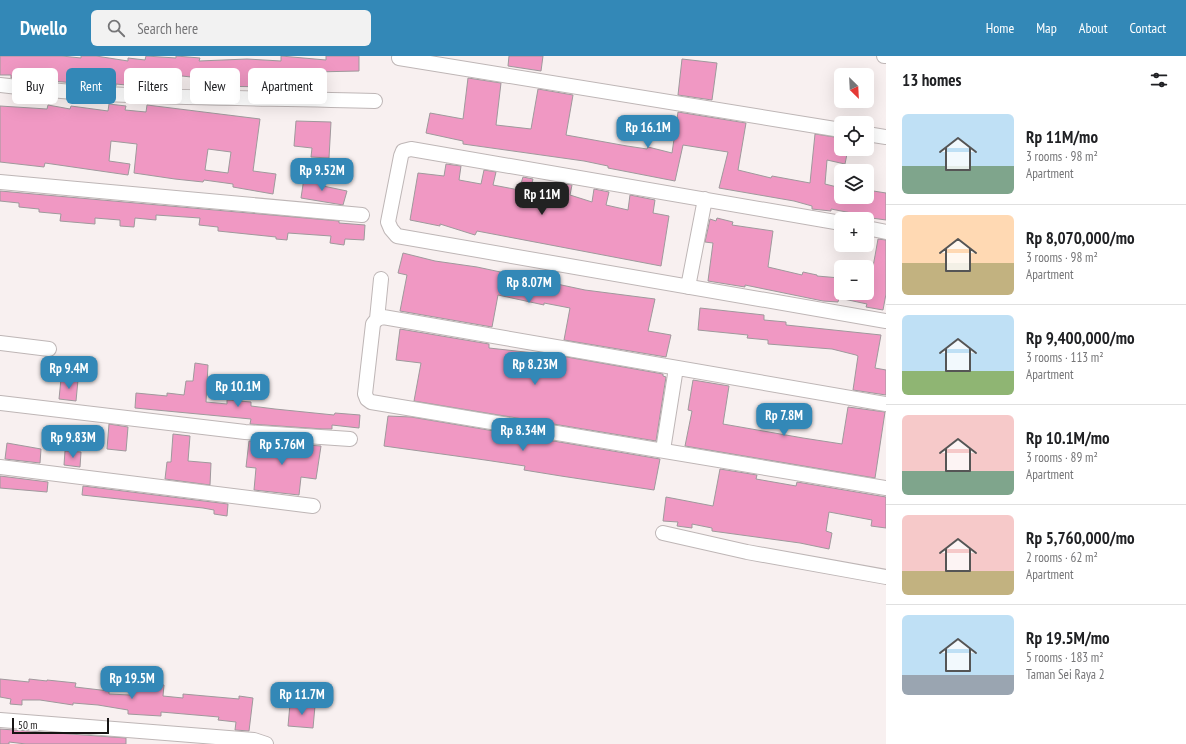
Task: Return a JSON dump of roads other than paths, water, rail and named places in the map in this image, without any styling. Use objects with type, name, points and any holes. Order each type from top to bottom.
[{"type":"street","points":[[399,58],[834,129]]},
{"type":"street","points":[[0,85],[59,92],[136,96],[376,101]]},
{"type":"street","points":[[874,135],[886,137]]},
{"type":"street","points":[[834,223],[706,199],[407,149],[401,156],[388,222],[391,229],[397,236],[886,321]]},
{"type":"street","points":[[0,182],[362,215]]},
{"type":"street","points":[[688,287],[706,199]]},
{"type":"street","points":[[874,229],[886,232]]},
{"type":"street","points":[[377,319],[381,279]]},
{"type":"street","points":[[886,404],[383,317],[377,319],[373,324],[364,394],[366,399],[371,402],[886,487]]},
{"type":"street","points":[[0,343],[49,349]]},
{"type":"street","points":[[664,450],[676,368]]},
{"type":"street","points":[[0,403],[246,432],[350,439]]},
{"type":"street","points":[[0,467],[313,506]]},
{"type":"street","points":[[663,533],[747,552],[886,577]]},
{"type":"street","points":[[0,720],[254,740],[266,744]]}]
